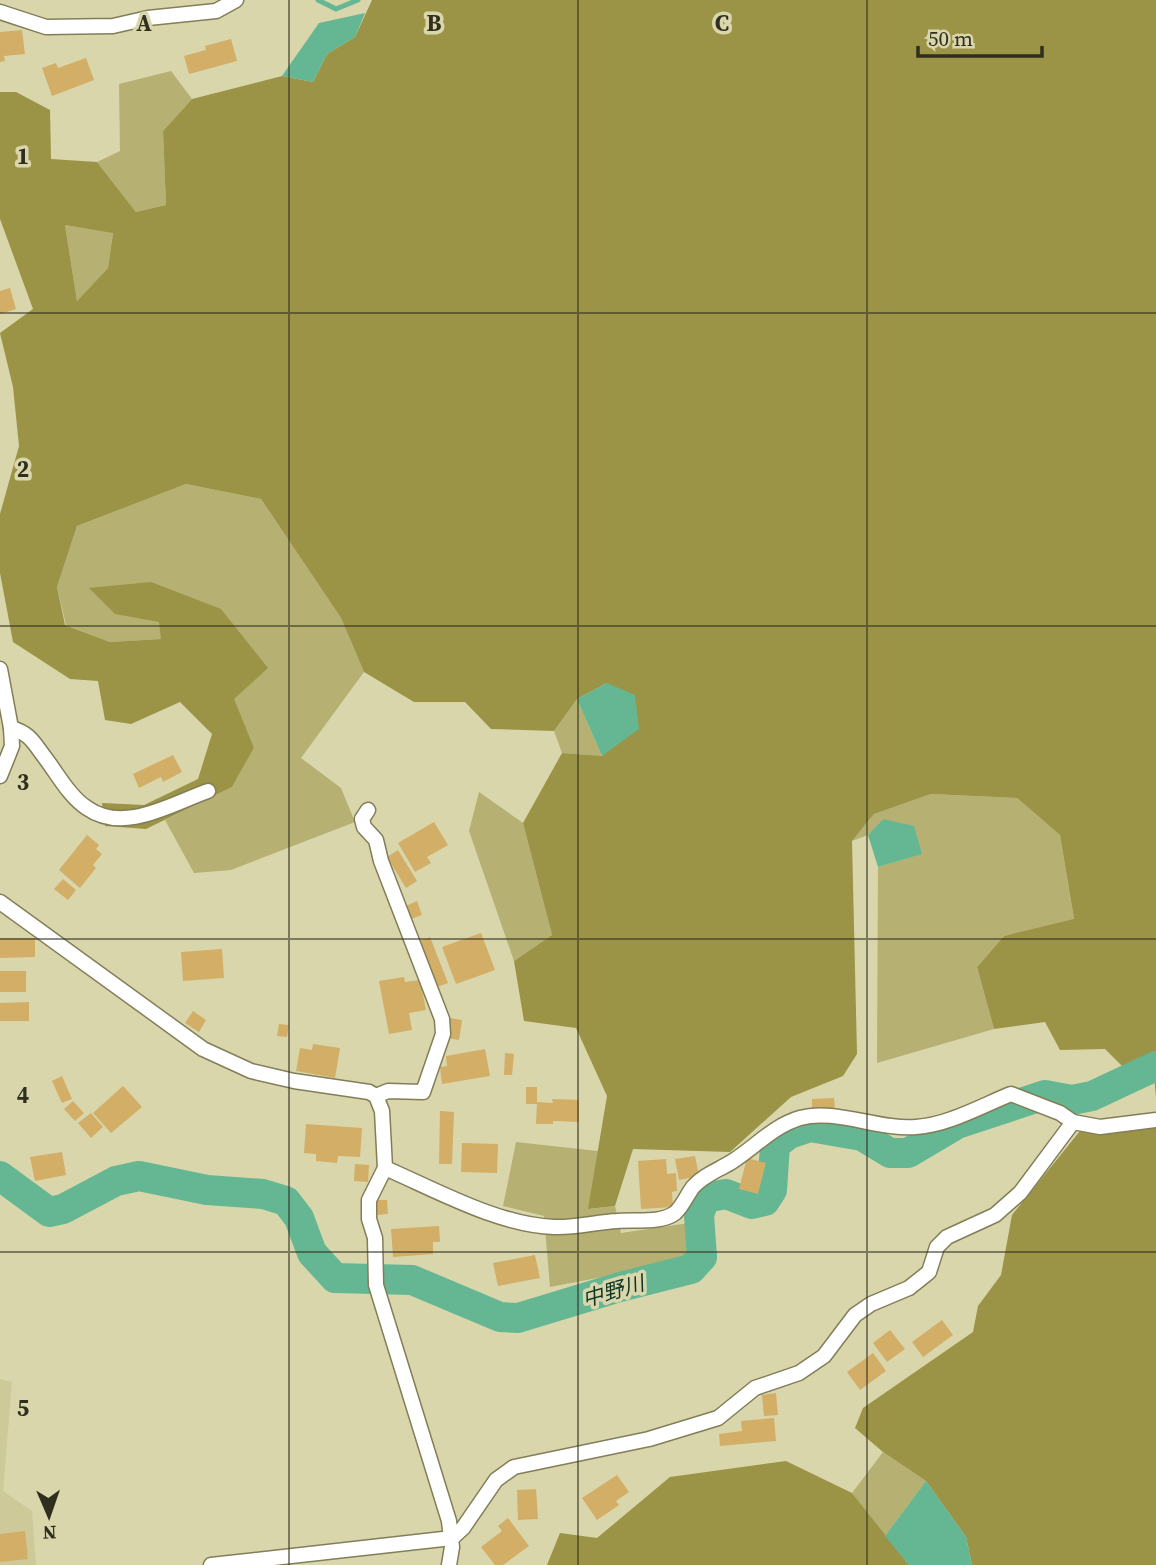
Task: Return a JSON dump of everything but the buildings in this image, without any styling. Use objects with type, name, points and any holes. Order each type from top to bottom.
[{"type":"street","points":[[0,12],[46,27],[113,26],[148,18],[216,11],[236,0]]},
{"type":"street","points":[[0,668],[12,746],[0,776]]},
{"type":"street","points":[[11,728],[26,733],[76,799],[87,809],[109,818],[132,819],[208,790]]},
{"type":"street","points":[[368,810],[362,820],[364,827],[376,840],[381,861],[442,1019],[443,1034],[423,1092],[388,1091],[376,1096]]},
{"type":"street","points":[[0,902],[203,1049],[251,1071],[295,1081],[369,1092],[376,1096],[382,1111],[384,1168],[369,1200],[369,1219],[375,1238],[376,1285],[449,1521],[452,1538],[449,1565]]},
{"type":"street","points":[[384,1168],[496,1215],[532,1226],[558,1228],[619,1220],[662,1219],[675,1213],[694,1187],[712,1171],[732,1161],[773,1131],[800,1118],[824,1116],[888,1126],[917,1127],[942,1122],[1011,1094],[1060,1113],[1073,1122],[1100,1127],[1156,1120]]},
{"type":"street","points":[[211,1565],[452,1538],[463,1528],[496,1480],[514,1467],[649,1440],[718,1418],[755,1388],[799,1373],[824,1356],[855,1315],[871,1304],[909,1289],[929,1272],[937,1247],[947,1237],[995,1216],[1020,1193],[1073,1122]]},
{"type":"shaded area","points":[[372,0],[1156,0],[1156,1097],[1154,1076],[1123,1067],[1105,1049],[1060,1050],[1045,1022],[994,1029],[977,967],[1004,936],[1074,919],[1060,835],[1017,798],[931,794],[874,814],[852,841],[857,1054],[843,1076],[791,1097],[730,1152],[633,1149],[615,1206],[588,1209],[607,1096],[576,1028],[524,1021],[514,961],[552,935],[523,823],[562,753],[603,756],[607,683],[577,699],[554,731],[491,729],[465,702],[414,702],[364,672],[341,618],[261,499],[186,484],[77,526],[57,587],[65,625],[110,642],[161,639],[159,622],[115,614],[89,588],[151,582],[221,609],[268,668],[234,699],[254,748],[232,787],[146,829],[105,826],[102,803],[144,805],[198,779],[212,734],[180,702],[131,724],[105,720],[98,681],[70,679],[13,642],[0,573],[0,514],[19,446],[13,387],[0,333],[33,309],[0,219],[0,92],[16,92],[50,110],[51,159],[97,162],[136,212],[166,205],[163,131],[192,99],[282,76],[313,82],[327,54],[355,37]],"holes":[[[65,225],[113,233],[108,268],[77,301]]]},
{"type":"shaded area","points":[[365,13],[355,37],[327,54],[313,82],[282,76],[319,23]]},
{"type":"shaded area","points":[[171,71],[192,99],[163,131],[166,205],[136,212],[97,162],[120,151],[119,84]]},
{"type":"shaded area","points":[[65,225],[113,232],[108,268],[77,301]]},
{"type":"shaded area","points":[[186,484],[261,499],[341,618],[364,672],[301,758],[341,788],[355,822],[231,870],[194,873],[165,820],[232,787],[254,748],[161,639],[110,642],[66,625],[57,587],[77,526]]},
{"type":"shaded area","points":[[607,683],[635,695],[639,729],[602,756],[577,699]]},
{"type":"shaded area","points":[[577,699],[602,756],[562,753],[554,731]]},
{"type":"shaded area","points":[[479,792],[523,823],[552,935],[514,961],[469,831]]},
{"type":"shaded area","points":[[931,794],[1017,798],[1060,835],[1074,920],[1004,936],[977,967],[994,1029],[877,1063],[878,867],[921,854],[883,819],[868,835],[852,841],[874,814]]},
{"type":"shaded area","points":[[883,819],[914,826],[922,854],[878,867],[868,835]]},
{"type":"shaded area","points":[[1156,1122],[1156,1565],[972,1565],[966,1537],[926,1481],[883,1452],[855,1428],[863,1408],[973,1332],[978,1306],[1001,1275],[1012,1215],[1080,1131]]},
{"type":"shaded area","points":[[516,1142],[598,1151],[589,1209],[615,1206],[621,1233],[696,1222],[692,1260],[550,1287],[544,1216],[503,1206]]},
{"type":"shaded area","points":[[0,1379],[12,1382],[3,1491],[32,1511],[36,1565],[0,1565]]},
{"type":"shaded area","points":[[883,1452],[926,1481],[885,1536],[852,1493]]},
{"type":"shaded area","points":[[786,1461],[852,1493],[909,1565],[547,1565],[560,1533],[597,1538],[670,1477]]},
{"type":"shaded area","points":[[926,1481],[966,1537],[972,1565],[909,1565],[885,1536]]},
{"type":"waterway","points":[[318,0],[336,9],[358,0]]},
{"type":"waterway","name":"中野川","points":[[0,1176],[49,1212],[63,1209],[116,1181],[139,1176],[207,1190],[263,1194],[286,1201],[299,1218],[312,1253],[335,1278],[412,1280],[500,1317],[518,1318],[691,1269],[702,1257],[699,1215],[705,1198],[726,1194],[752,1204],[765,1201],[772,1190],[775,1145],[789,1134],[810,1127],[862,1136],[890,1153],[908,1153],[957,1124],[1045,1095],[1072,1100],[1092,1096],[1156,1066]]}]
